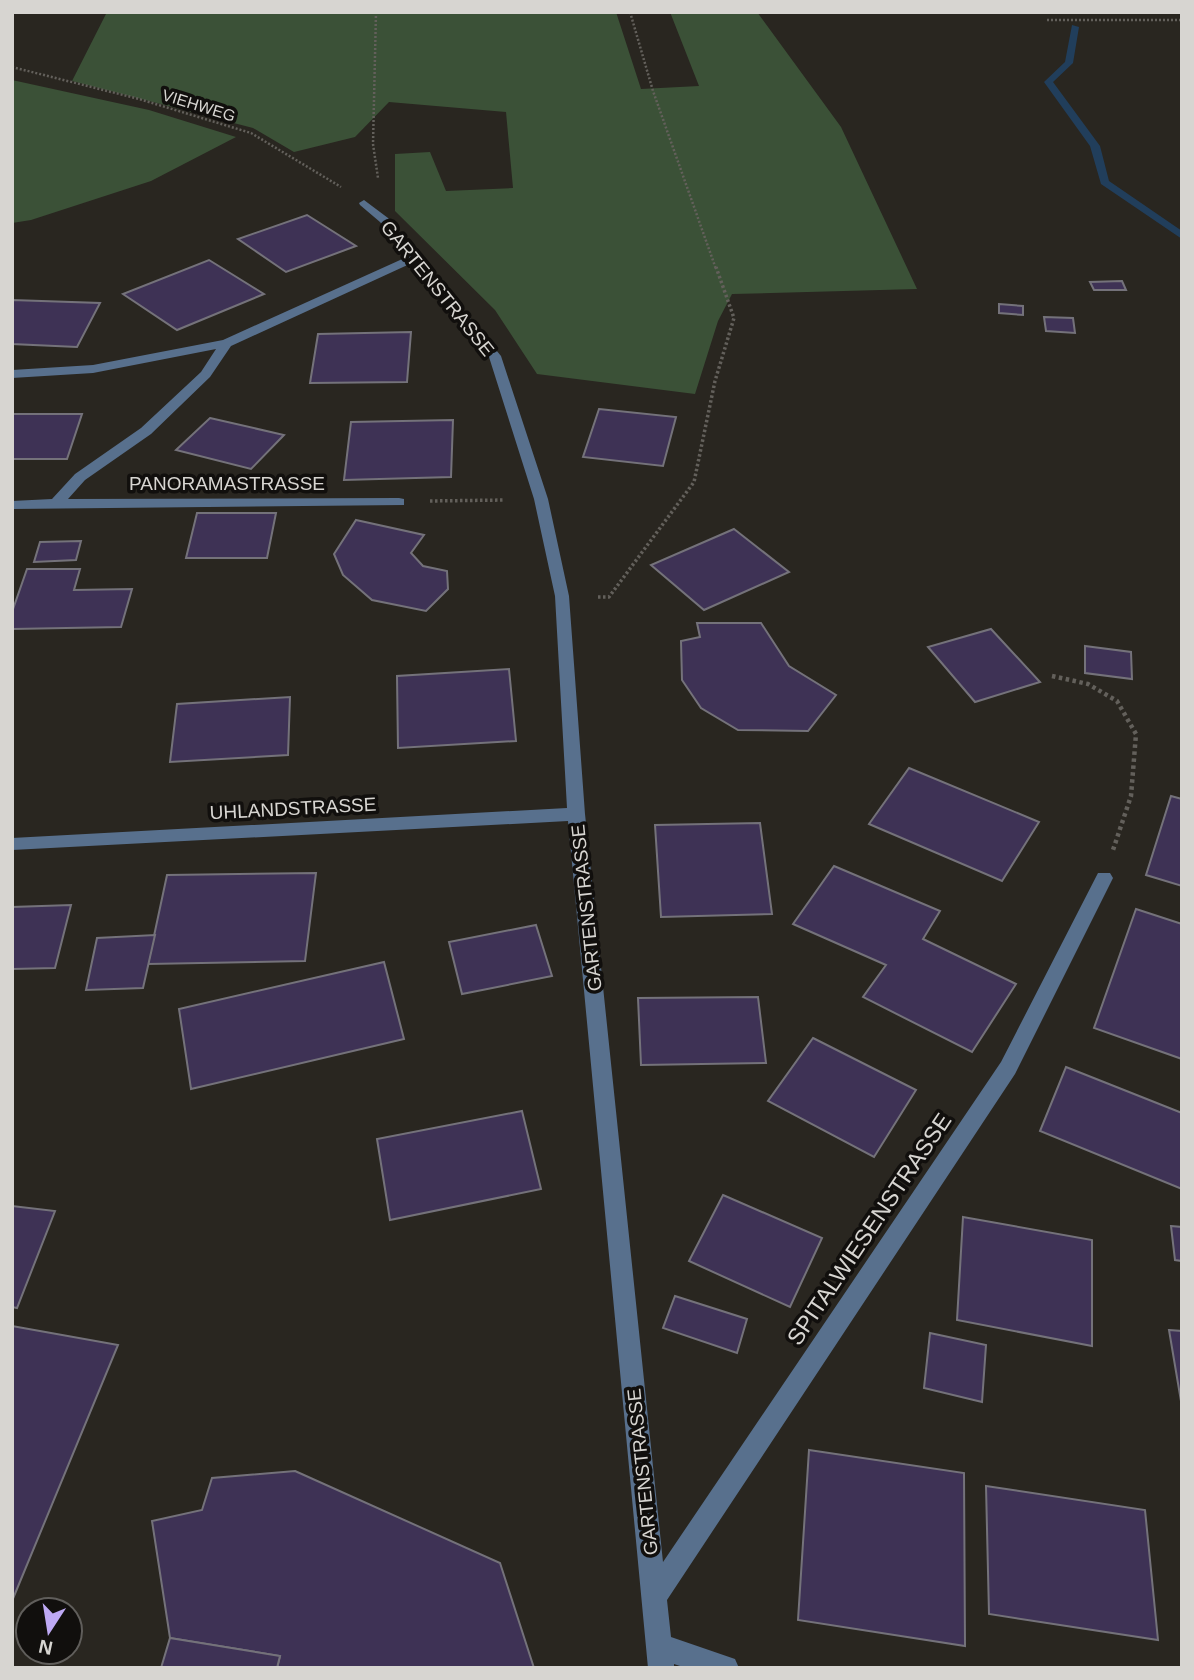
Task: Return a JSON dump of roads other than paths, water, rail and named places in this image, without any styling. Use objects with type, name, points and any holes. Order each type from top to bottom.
[{"type":"street","name":"GARTENSTRASSE","points":[[364,203],[384,220],[416,257],[495,356],[541,499],[562,596],[576,814],[660,1657]]},
{"type":"street","points":[[12,374],[93,369],[226,343],[416,257]]},
{"type":"street","name":"PANORAMASTRASSE","points":[[56,503],[80,477],[146,430],[206,374],[226,343]]},
{"type":"street","name":"PANORAMASTRASSE","points":[[12,505],[399,502]]},
{"type":"street","name":"UHLANDSTRASSE","points":[[12,844],[576,814]]},
{"type":"street","name":"SPITALWIESENSTRASSE","points":[[654,1597],[1008,1068],[1104,877]]},
{"type":"street","points":[[660,1657],[726,1668]]},
{"type":"waterway","points":[[1075,27],[1069,63],[1048,82],[1095,146],[1104,182],[1182,236]]}]
